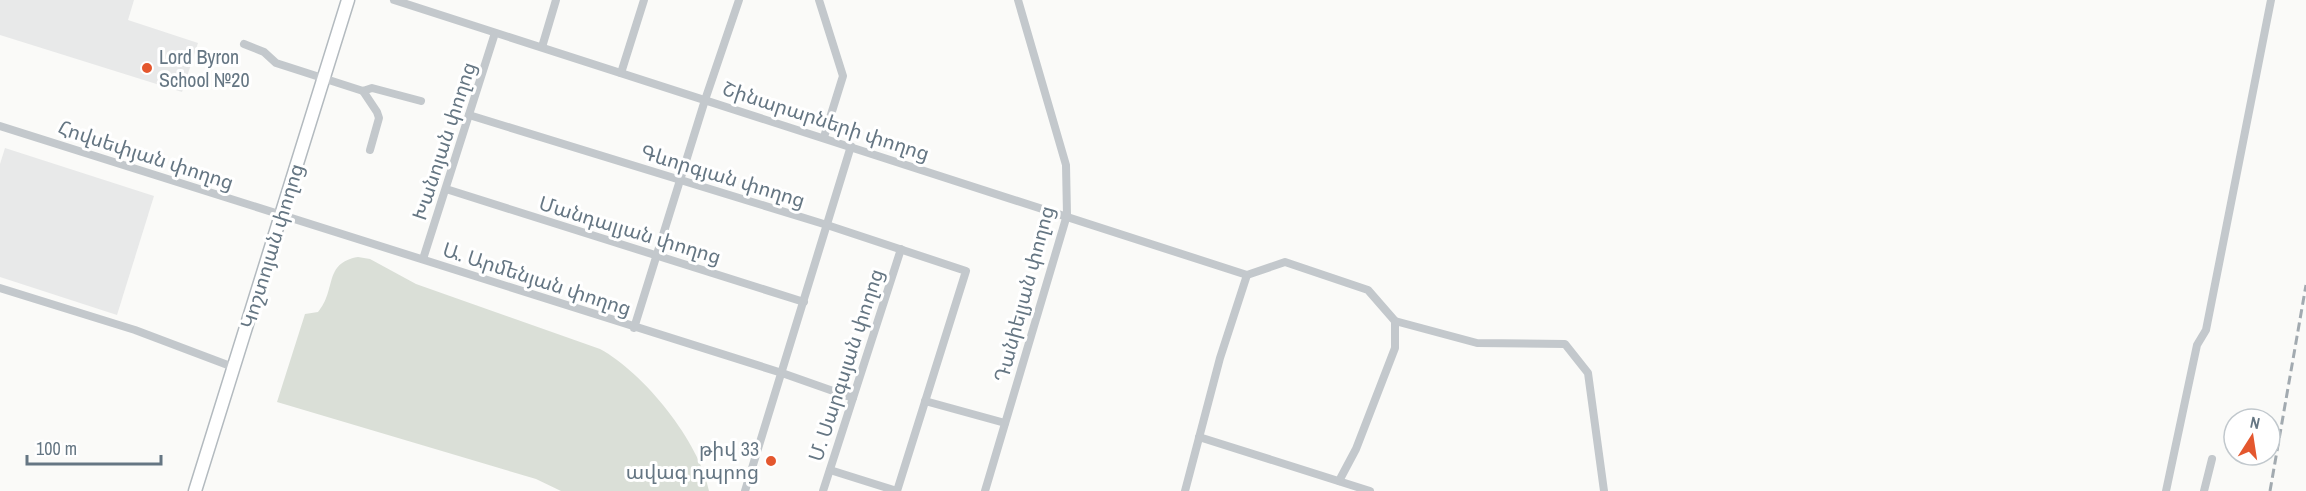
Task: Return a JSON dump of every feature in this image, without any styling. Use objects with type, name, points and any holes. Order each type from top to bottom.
[{"type":"street","name":"Կոշտոյան փողոց","points":[[195,491],[348,0]]},
{"type":"street","name":"Շինարարների փողոց","points":[[394,0],[1067,215],[1247,275]]},
{"type":"street","points":[[542,47],[556,0]]},
{"type":"street","points":[[621,73],[644,0]]},
{"type":"street","points":[[634,328],[682,181],[705,100],[739,0]]},
{"type":"street","points":[[819,0],[843,76],[824,137]]},
{"type":"street","name":"Դանիելյան փողոց","points":[[985,491],[1067,215],[1066,165],[1018,0]]},
{"type":"street","points":[[2166,491],[2197,345],[2206,330],[2271,0]]},
{"type":"street","name":"Խանոյան փողոց","points":[[423,259],[495,33]]},
{"type":"street","points":[[244,44],[264,52],[276,63],[363,91],[372,88],[421,101]]},
{"type":"street","points":[[363,91],[379,118],[370,150]]},
{"type":"street","name":"Գևորգյան փողոց","points":[[469,115],[827,225],[966,271],[926,401]]},
{"type":"street","name":"Հովսեփյան փողոց","points":[[0,126],[281,216]]},
{"type":"street","points":[[745,491],[851,146]]},
{"type":"street","name":"Մանդալյան փողոց","points":[[446,189],[804,302]]},
{"type":"street","name":"Ա. Արմենյան փողոց","points":[[281,216],[782,373],[853,398]]},
{"type":"street","name":"Մ. Սարգսյան փողոց","points":[[823,491],[900,249]]},
{"type":"street","points":[[1185,491],[1220,358],[1247,275],[1285,262],[1368,290],[1395,321],[1477,343],[1565,344],[1588,373],[1604,491]]},
{"type":"street","points":[[0,288],[135,330],[233,367]]},
{"type":"street","points":[[1339,481],[1356,449],[1395,348],[1395,321]]},
{"type":"street","points":[[830,470],[897,491],[926,401],[1005,423]]},
{"type":"street","points":[[1199,437],[1370,491]]},
{"type":"street","points":[[2204,491],[2212,459]]},
{"type":"shaded area","name":"Lord Byron School №20","points":[[0,0],[134,0],[128,20],[198,43],[182,92],[0,35]]},
{"type":"shaded area","points":[[5,148],[154,196],[117,315],[0,277],[0,164]]},
{"type":"shaded area","points":[[358,257],[370,259],[416,284],[600,349],[617,360],[651,391],[682,431],[694,451],[709,491],[561,491],[536,479],[277,402],[305,314],[318,312],[324,304],[335,271],[347,260]]},
{"type":"railway","points":[[2270,491],[2306,285]]},
{"type":"place","name":"Lord Byron School №20","points":[[147,68]]},
{"type":"place","name":"թիվ 33 ավագ դպրոց","points":[[771,461]]}]
